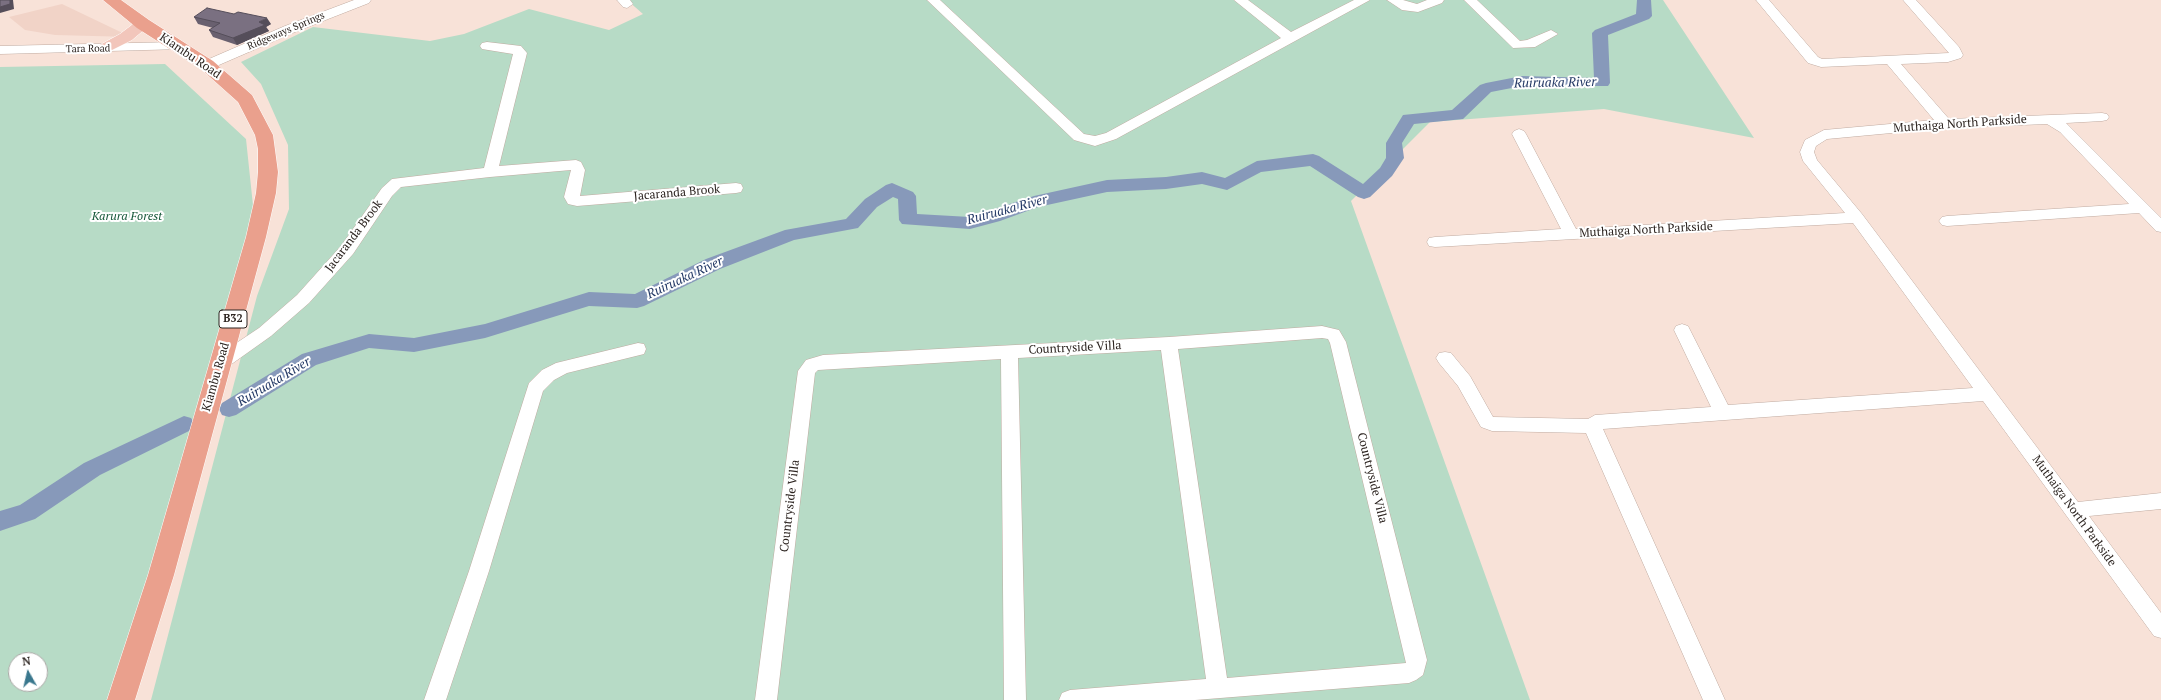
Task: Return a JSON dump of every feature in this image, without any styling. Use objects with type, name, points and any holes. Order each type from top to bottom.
[{"type":"highway","name":"Kiambu Road","points":[[111,0],[143,24],[207,65],[246,99],[264,135],[268,158],[268,179],[263,208],[161,575],[122,700]]},
{"type":"main road","points":[[104,48],[126,37],[143,24]]},
{"type":"street","name":"Ridgeways Springs","points":[[207,65],[290,29],[366,0]]},
{"type":"street","points":[[933,0],[1079,137],[1089,141],[1103,140],[1290,38],[1364,0]]},
{"type":"street","points":[[1240,0],[1290,38]]},
{"type":"street","points":[[1394,0],[1407,7],[1418,8],[1438,0]]},
{"type":"street","points":[[1470,0],[1514,43],[1518,45],[1530,44],[1551,34]]},
{"type":"street","points":[[1762,0],[1813,60],[1831,64],[1948,58],[1956,55],[1954,50],[1909,0]]},
{"type":"street","name":"Tara Road","points":[[0,50],[177,46]]},
{"type":"street","points":[[487,46],[516,49],[520,53],[501,135],[490,172]]},
{"type":"street","points":[[1891,61],[1945,124]]},
{"type":"street","name":"Muthaiga North Parkside","points":[[2102,117],[1945,124],[1824,135],[1810,143],[1807,152],[1810,161],[1857,218],[2161,629]]},
{"type":"street","points":[[2048,119],[2065,129],[2161,227]]},
{"type":"street","points":[[1519,134],[1572,234]]},
{"type":"street","name":"Jacaranda Brook","points":[[220,363],[265,332],[303,299],[347,250],[387,192],[397,183],[490,172],[576,165],[578,170],[572,197],[573,200],[577,201],[736,188]]},
{"type":"street","points":[[1947,221],[2143,208]]},
{"type":"street","name":"Muthaiga North Parkside","points":[[1435,242],[1857,218]]},
{"type":"street","points":[[1682,330],[1723,413]]},
{"type":"street","name":"Countryside Villa","points":[[766,700],[807,371],[812,365],[823,362],[1170,343],[1322,332],[1333,334],[1336,338],[1417,660],[1416,668],[1409,673],[1218,687]]},
{"type":"street","points":[[1070,700],[1218,687],[1170,343]]},
{"type":"street","points":[[435,700],[479,571],[535,388],[548,375],[562,368],[638,349]]},
{"type":"street","points":[[1010,351],[1015,700]]},
{"type":"street","points":[[1446,358],[1464,381],[1487,422],[1492,424],[1594,424],[1987,394]]},
{"type":"street","points":[[1594,424],[1714,700]]},
{"type":"street","points":[[2073,510],[2161,501]]},
{"type":"shaded area","points":[[62,4],[131,37],[55,35],[25,30],[9,17]]},
{"type":"green space","points":[[627,0],[1663,0],[1754,138],[1604,109],[1430,122],[1351,201],[1530,700],[151,700],[257,296],[289,209],[288,145],[261,84],[241,62],[313,27],[430,41],[464,34],[529,9],[609,30],[643,14]]},
{"type":"green space","name":"Karura Forest","points":[[165,64],[246,139],[256,234],[119,700],[0,700],[0,67]]},
{"type":"building","points":[[0,0],[10,0],[10,4],[0,7]]},
{"type":"building","points":[[207,8],[234,14],[238,12],[267,18],[259,22],[265,25],[233,38],[209,30],[220,23],[194,17]]},
{"type":"waterway","name":"Ruiruaka River","points":[[229,409],[309,359],[369,341],[414,345],[485,331],[589,299],[637,301],[713,264],[791,234],[852,224],[871,203],[892,189],[907,196],[908,220],[970,223],[994,217],[1034,202],[1107,186],[1166,183],[1202,178],[1227,184],[1257,167],[1313,160],[1364,193],[1386,172],[1395,158],[1394,143],[1409,119],[1457,115],[1486,88],[1522,81],[1602,83],[1600,33],[1644,16],[1644,0]]},
{"type":"waterway","name":"Ruiruaka River","points":[[0,521],[27,512],[92,469],[184,424]]}]
